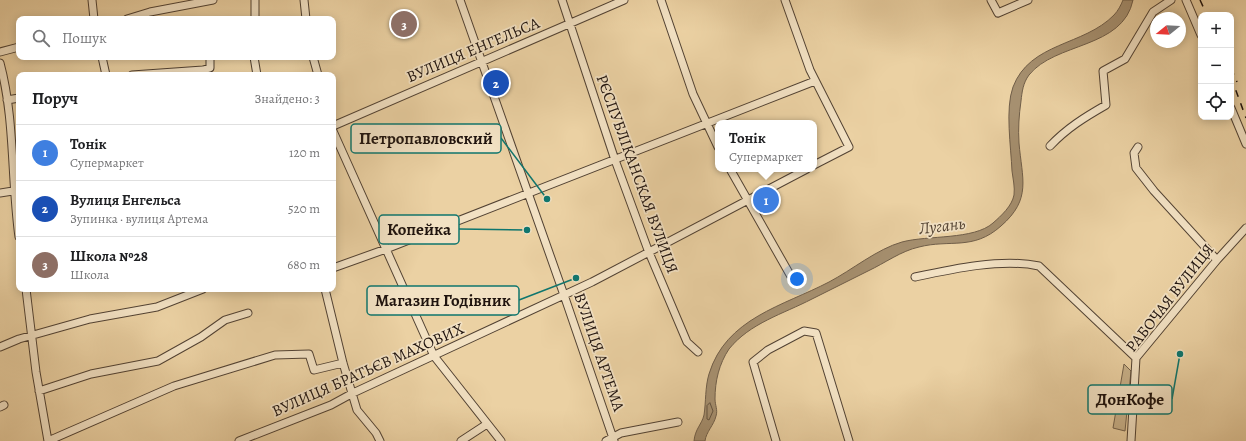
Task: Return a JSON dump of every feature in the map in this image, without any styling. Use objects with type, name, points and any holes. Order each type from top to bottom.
[{"type":"street","points":[[92,0],[94,16]]},
{"type":"street","points":[[137,16],[212,0]]},
{"type":"street","points":[[255,0],[255,16]]},
{"type":"street","points":[[304,0],[306,16]]},
{"type":"street","name":"ВУЛИЦЯ АРТЕМА","points":[[460,0],[614,439]]},
{"type":"street","name":"РЄСПУБЛІКАНСКАЯ ВУЛИЦЯ","points":[[562,0],[614,160],[649,253],[687,342],[698,352]]},
{"type":"street","name":"ВУЛИЦЯ ЕНГЕЛЬСА","points":[[336,125],[482,61],[570,25],[624,0]]},
{"type":"street","points":[[661,0],[693,94],[715,141]]},
{"type":"street","points":[[785,0],[815,81],[849,147],[817,163]]},
{"type":"street","points":[[991,0],[998,13],[1028,0]]},
{"type":"street","points":[[1050,146],[1063,132],[1106,105],[1103,71],[1125,59],[1153,12],[1171,0]]},
{"type":"street","points":[[1186,0],[1198,28]]},
{"type":"street","points":[[0,52],[16,48]]},
{"type":"street","points":[[103,60],[105,72]]},
{"type":"street","points":[[175,72],[203,70],[210,68],[210,60]]},
{"type":"street","points":[[254,60],[256,72]]},
{"type":"street","points":[[314,60],[317,72]]},
{"type":"street","points":[[0,63],[7,100],[16,191],[0,193]]},
{"type":"street","points":[[716,120],[815,81]]},
{"type":"street","points":[[7,100],[16,98]]},
{"type":"street","points":[[1234,115],[1246,144]]},
{"type":"street","points":[[336,267],[386,249],[528,192],[715,120]]},
{"type":"street","points":[[336,138],[434,356],[501,441]]},
{"type":"street","points":[[1138,147],[1134,153],[1136,168],[1154,191],[1216,260]]},
{"type":"street","points":[[732,172],[793,280]]},
{"type":"street","name":"ВУЛИЦЯ БРАТЬЄВ МАХОВИХ","points":[[239,441],[324,408],[353,393],[564,295],[649,253],[801,172]]},
{"type":"street","name":"РАБОЧАЯ ВУЛИЦЯ","points":[[1131,441],[1136,358],[1216,260],[1246,228]]},
{"type":"street","points":[[915,277],[976,265],[1030,264],[1039,266],[1136,358]]},
{"type":"street","points":[[26,292],[36,372],[48,441],[174,386],[274,355],[310,354],[314,370],[343,363]]},
{"type":"street","points":[[0,347],[20,339],[33,337],[90,319],[157,307],[195,292]]},
{"type":"street","points":[[326,292],[343,363],[357,410],[376,433],[380,441]]},
{"type":"street","points":[[39,391],[91,374],[158,361],[201,337],[225,320],[248,313]]},
{"type":"street","points":[[776,441],[753,362],[768,350],[804,331],[816,333],[848,441]]},
{"type":"street","points":[[606,441],[614,439],[621,433],[678,422]]},
{"type":"street","points":[[461,441],[487,424]]},
{"type":"shaded area","points":[[1124,364],[1131,371],[1125,431],[1113,428]]},
{"type":"water","points":[[1123,0],[1133,0],[1127,16],[1116,28],[1103,37],[1055,56],[1041,64],[1027,78],[1022,91],[1019,127],[1023,188],[1017,207],[1011,216],[991,234],[981,239],[971,242],[930,245],[906,251],[747,332],[729,349],[720,367],[715,392],[717,414],[705,441],[694,441],[704,415],[709,374],[717,355],[728,339],[742,327],[758,316],[829,282],[893,245],[913,240],[963,235],[974,232],[985,228],[1003,214],[1009,207],[1014,195],[1009,128],[1009,106],[1013,87],[1021,72],[1032,61],[1045,53],[1102,25],[1115,13]]},
{"type":"railway","points":[[1200,0],[1206,12]]},
{"type":"railway","points":[[1234,75],[1237,82]]},
{"type":"railway","points":[[1234,84],[1246,118]]},
{"type":"place","name":"Школа №28","points":[[404,24]]},
{"type":"place","name":"Вулиця Енгельса","points":[[496,83]]},
{"type":"place","name":"Петропавловский","points":[[547,199]]},
{"type":"place","name":"Тонік","points":[[766,200]]},
{"type":"place","name":"Копейка","points":[[527,230]]},
{"type":"place","name":"Магазин Годівник","points":[[576,278]]},
{"type":"place","name":"ДонКофе","points":[[1180,354]]},
{"type":"water label","name":"Лугань","points":[[942,226]]}]
